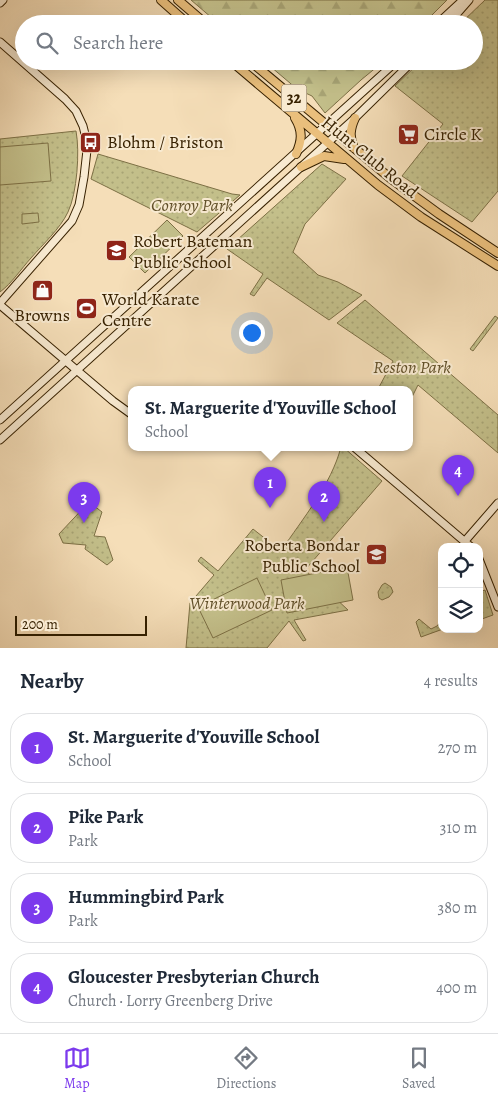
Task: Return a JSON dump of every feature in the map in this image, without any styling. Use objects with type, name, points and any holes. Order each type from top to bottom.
[{"type":"main road","points":[[0,3],[3,0]]},
{"type":"main road","points":[[160,0],[178,15]]},
{"type":"main road","points":[[178,0],[196,15]]},
{"type":"main road","points":[[447,15],[464,0]]},
{"type":"main road","points":[[456,15],[469,0]]},
{"type":"main road","points":[[0,42],[15,55]]},
{"type":"main road","points":[[32,70],[66,99],[76,111],[83,126],[87,150],[79,205],[72,220],[0,304],[128,412]]},
{"type":"main road","name":"Hunt Club Road","points":[[242,70],[346,160],[406,206],[498,266]]},
{"type":"main road","name":"Hunt Club Road","points":[[261,70],[355,150],[418,200],[498,253]]},
{"type":"main road","points":[[0,420],[387,70]]},
{"type":"main road","points":[[0,440],[327,144],[404,70]]},
{"type":"main road","points":[[293,114],[302,134],[296,154]]},
{"type":"main road","points":[[355,118],[350,132],[350,139],[355,150]]},
{"type":"main road","points":[[301,167],[324,156],[346,160]]},
{"type":"main road","points":[[359,451],[465,542],[498,503]]},
{"type":"main road","points":[[483,569],[498,607]]},
{"type":"green space","points":[[191,0],[447,0],[432,15],[208,15]]},
{"type":"green space","points":[[485,0],[498,0],[498,191],[472,222],[402,176],[443,124],[395,86],[412,70],[483,70],[483,15],[469,15]]},
{"type":"green space","points":[[275,70],[373,70],[325,113],[312,96],[297,89]]},
{"type":"green space","points":[[76,131],[78,150],[77,172],[74,194],[68,212],[56,230],[0,292],[0,139]]},
{"type":"green space","points":[[48,143],[51,181],[0,185],[0,147]]},
{"type":"green space","name":"Conroy Park","points":[[98,154],[240,195],[197,232],[91,179]]},
{"type":"green space","points":[[322,164],[346,179],[305,224],[293,252],[318,275],[338,282],[362,295],[329,320],[267,278],[254,296],[250,294],[263,274],[227,249]]},
{"type":"green space","points":[[38,213],[39,222],[22,224],[22,214]]},
{"type":"green space","points":[[167,220],[183,236],[145,273],[129,257]]},
{"type":"green space","name":"Reston Park","points":[[365,300],[498,415],[498,453],[418,385],[413,395],[413,386],[380,386],[393,361],[337,323]]},
{"type":"green space","points":[[495,316],[498,318],[473,351],[470,349]]},
{"type":"green space","name":"Winterwood Park","points":[[340,451],[348,451],[382,481],[305,570],[348,610],[294,620],[306,640],[303,641],[289,621],[267,648],[186,648],[190,603],[214,575],[198,561],[201,557],[218,571],[253,529],[281,551],[323,488]]},
{"type":"green space","points":[[89,502],[102,512],[94,536],[105,537],[113,560],[107,565],[85,549],[86,545],[63,543],[59,534]]},
{"type":"green space","points":[[347,567],[353,600],[287,613],[281,580]]},
{"type":"green space","points":[[257,578],[272,610],[213,638],[198,607]]},
{"type":"green space","points":[[385,583],[391,587],[393,592],[389,597],[382,600],[379,598],[378,592]]},
{"type":"green space","points":[[485,590],[493,615],[483,619],[483,591]]},
{"type":"green space","points":[[419,619],[431,629],[438,625],[438,631],[421,637],[416,622]]},
{"type":"place","name":"Circle K","points":[[408,134]]},
{"type":"place","name":"Blohm / Briston","points":[[91,142]]},
{"type":"place","name":"Robert Bateman Public School","points":[[117,251]]},
{"type":"place","name":"Browns","points":[[42,290]]},
{"type":"place","name":"World Karate Centre","points":[[86,309]]},
{"type":"place","name":"Gloucester Presbyterian Church","points":[[458,496]]},
{"type":"place","name":"St. Marguerite d'Youville School","points":[[270,508]]},
{"type":"place","name":"Pike Park","points":[[324,522]]},
{"type":"place","name":"Hummingbird Park","points":[[84,523]]},
{"type":"place","name":"Roberta Bondar Public School","points":[[376,555]]}]
